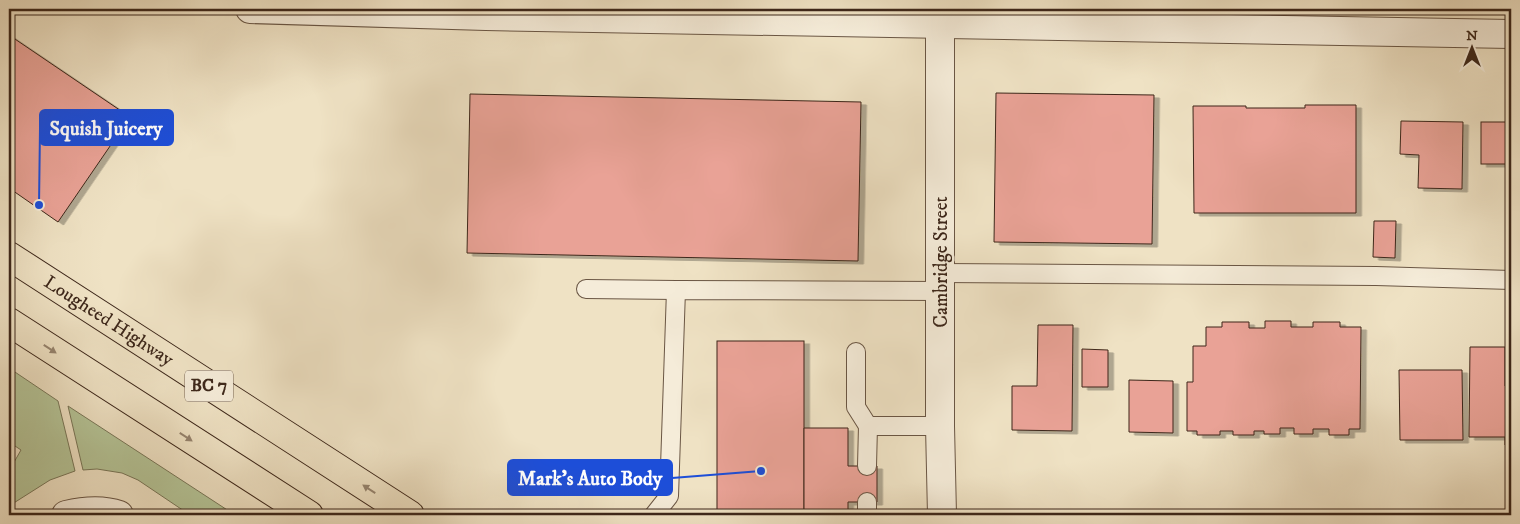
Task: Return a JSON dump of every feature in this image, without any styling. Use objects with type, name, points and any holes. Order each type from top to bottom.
[{"type":"main road","name":"Lougheed Highway","points":[[9,256],[410,515]]},
{"type":"main road","points":[[9,322],[309,515]]},
{"type":"street","points":[[250,9],[496,16],[940,16],[1511,34]]},
{"type":"street","name":"Cambridge Street","points":[[940,16],[942,282],[940,426],[942,515]]},
{"type":"street","points":[[66,515],[102,511],[119,515]]},
{"type":"lane","points":[[586,289],[676,290],[942,282],[1366,276],[1511,280]]},
{"type":"lane","points":[[654,515],[669,496],[676,290]]},
{"type":"lane","points":[[856,352],[856,407],[868,426],[868,466]]},
{"type":"lane","points":[[868,426],[940,426]]},
{"type":"green space","points":[[9,368],[58,401],[75,471],[50,480],[9,506],[9,471],[21,450],[9,442]]},
{"type":"green space","points":[[68,406],[235,515],[190,515],[138,480],[122,473],[97,469],[83,470]]},
{"type":"building","points":[[9,35],[130,117],[58,222],[9,188]]},
{"type":"building","points":[[996,93],[1154,95],[1152,244],[994,242]]},
{"type":"building","points":[[470,94],[861,102],[858,261],[467,253]]},
{"type":"building","points":[[1305,105],[1356,105],[1356,213],[1194,213],[1193,106],[1305,108]]},
{"type":"building","points":[[1401,121],[1463,122],[1462,189],[1418,188],[1419,155],[1400,154]]},
{"type":"building","points":[[1481,122],[1511,122],[1511,164],[1481,164]]},
{"type":"building","points":[[1374,221],[1396,221],[1395,258],[1373,257]]},
{"type":"building","points":[[1511,224],[1511,260],[1509,260],[1509,225]]},
{"type":"building","points":[[1265,321],[1291,321],[1291,327],[1313,327],[1313,322],[1340,322],[1340,327],[1361,327],[1360,429],[1349,429],[1349,435],[1329,435],[1329,429],[1313,429],[1313,434],[1294,434],[1294,428],[1280,428],[1280,434],[1264,434],[1264,431],[1254,431],[1254,435],[1233,435],[1233,431],[1220,431],[1220,435],[1197,435],[1197,431],[1187,431],[1187,382],[1193,382],[1193,346],[1206,346],[1206,327],[1222,327],[1222,322],[1249,322],[1249,328],[1265,328]]},
{"type":"building","points":[[1038,325],[1073,325],[1072,431],[1012,430],[1012,386],[1037,386]]},
{"type":"building","points":[[717,341],[804,341],[804,515],[717,515]]},
{"type":"building","points":[[1470,347],[1505,347],[1505,386],[1511,386],[1511,445],[1505,445],[1505,437],[1469,437]]},
{"type":"building","points":[[1082,349],[1108,350],[1108,387],[1082,387]]},
{"type":"building","points":[[1399,370],[1462,370],[1463,440],[1400,440]]},
{"type":"building","points":[[1129,380],[1173,381],[1173,433],[1129,432]]},
{"type":"building","points":[[804,428],[848,428],[848,466],[877,466],[877,502],[848,502],[848,515],[804,515]]},
{"type":"place","name":"Squish Juicery","points":[[39,205]]},
{"type":"place","name":"Mark's Auto Body","points":[[761,471]]}]
